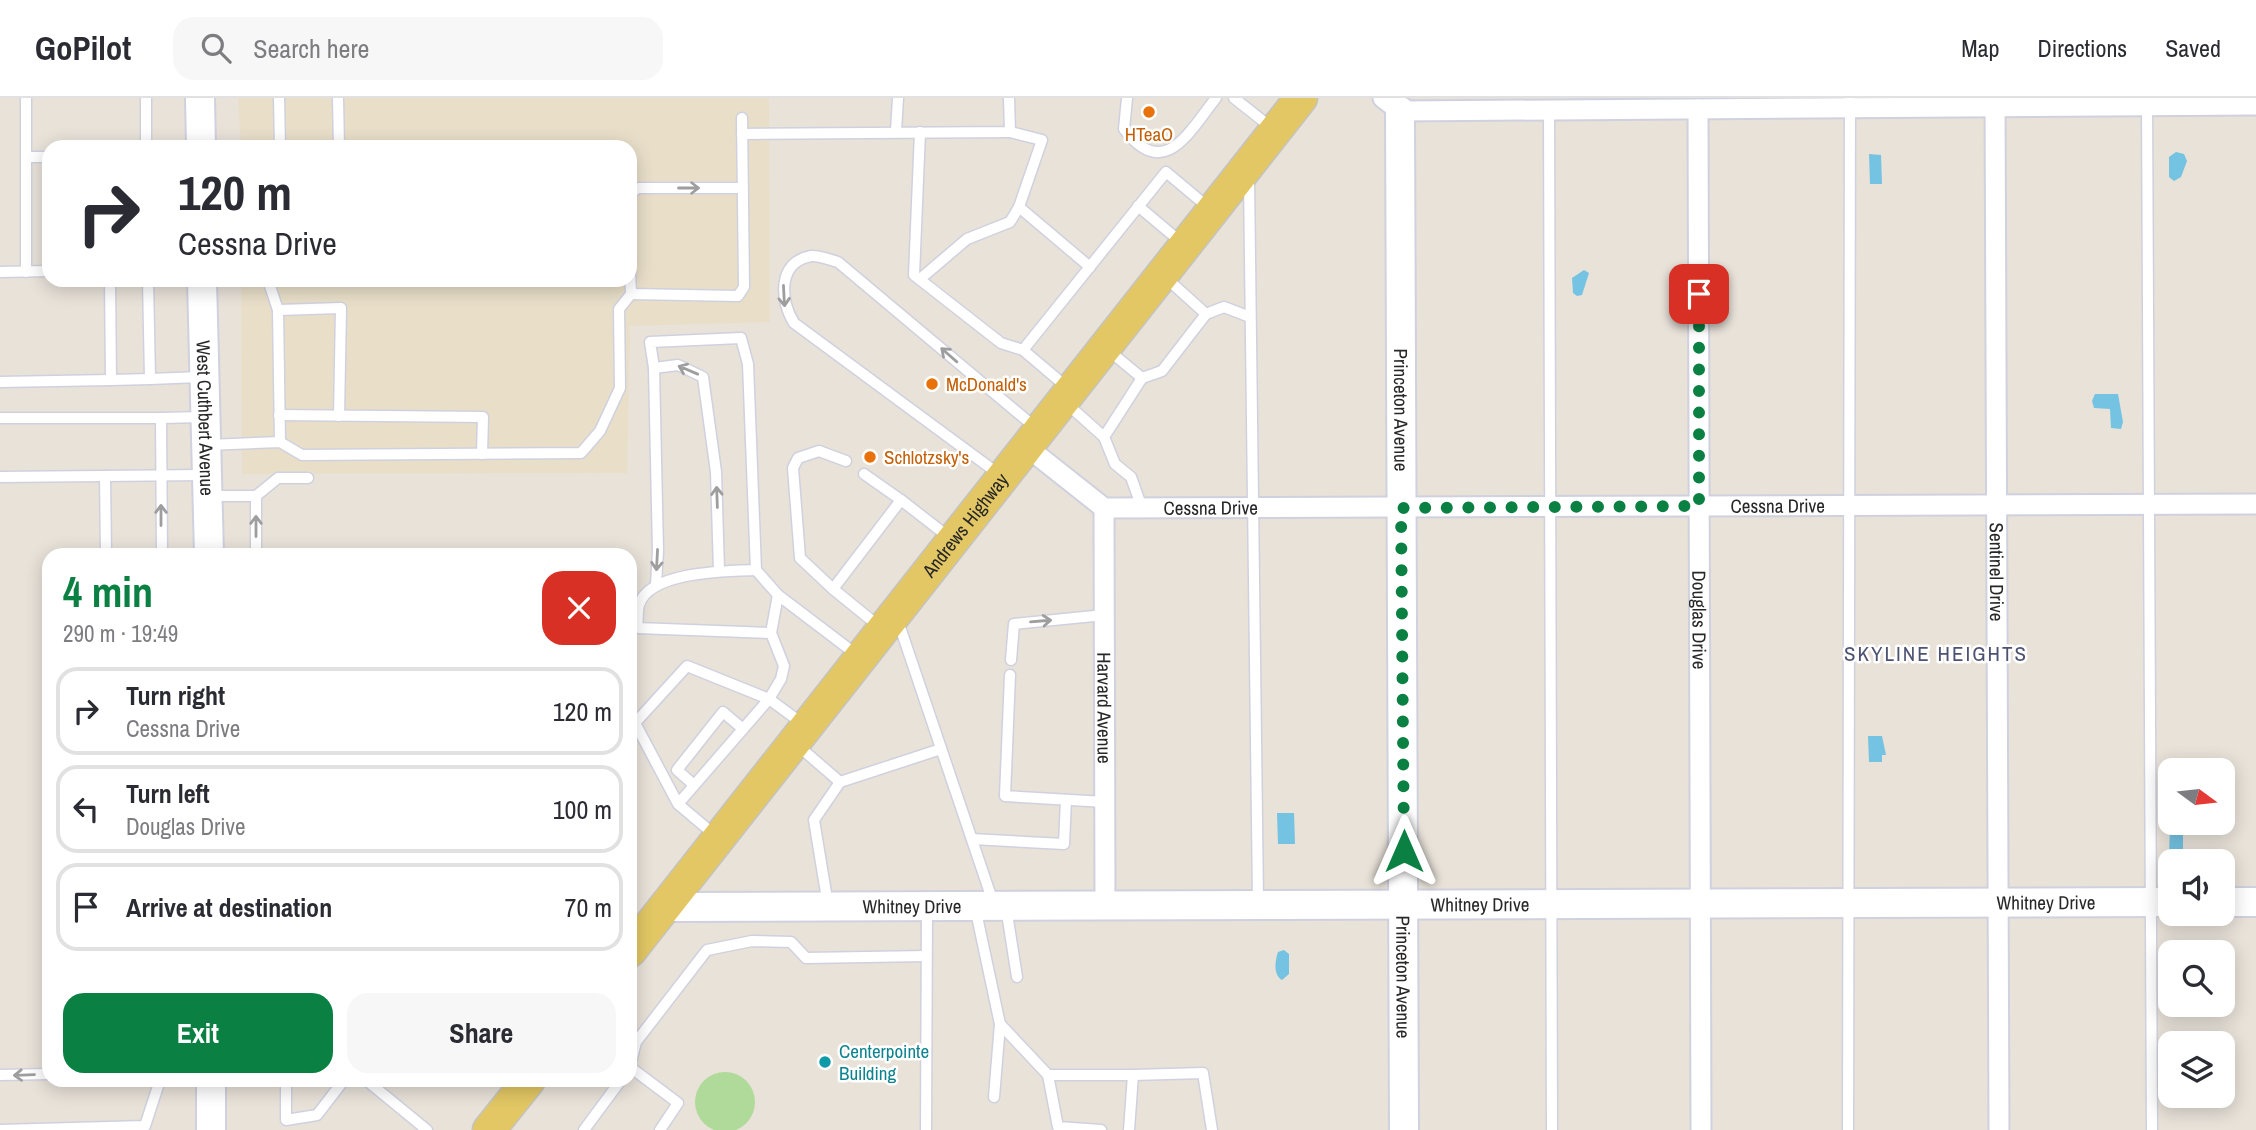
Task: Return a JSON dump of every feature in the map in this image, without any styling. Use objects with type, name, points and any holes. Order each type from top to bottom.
[{"type":"main road","name":"Andrews Highway","points":[[638,936],[719,838],[1301,98]]},
{"type":"main road","points":[[489,1130],[523,1087]]},
{"type":"street","points":[[200,98],[201,140]]},
{"type":"street","points":[[1392,105],[1549,110],[1698,109],[1850,103],[2147,102],[2256,105]]},
{"type":"street","name":"Sentinel Drive","points":[[1995,103],[1999,1130]]},
{"type":"street","name":"Princeton Avenue","points":[[1392,105],[1401,508],[1404,1130]]},
{"type":"street","name":"Douglas Drive","points":[[1698,109],[1701,1130]]},
{"type":"street","name":"West Cuthbert Avenue","points":[[202,287],[209,548]]},
{"type":"street","points":[[1033,439],[1104,508]]},
{"type":"street","name":"Cessna Drive","points":[[1104,508],[2256,504]]},
{"type":"street","name":"Harvard Avenue","points":[[1104,508],[1105,906]]},
{"type":"street","name":"Whitney Drive","points":[[664,907],[2158,902]]},
{"type":"street","points":[[2235,902],[2256,902]]},
{"type":"street","points":[[211,1087],[211,1130]]},
{"type":"lane","points":[[26,98],[26,272]]},
{"type":"lane","points":[[146,98],[146,140]]},
{"type":"lane","points":[[279,98],[280,140]]},
{"type":"lane","points":[[338,98],[339,140]]},
{"type":"lane","points":[[897,131],[898,98]]},
{"type":"lane","points":[[1009,98],[1010,131]]},
{"type":"lane","points":[[1127,98],[1124,129],[1133,140],[1151,152],[1167,153],[1181,143],[1216,98]]},
{"type":"lane","points":[[1234,98],[1275,131]]},
{"type":"lane","points":[[2147,102],[2149,505],[2159,849]]},
{"type":"lane","points":[[1848,1130],[1850,103]]},
{"type":"lane","points":[[1549,110],[1552,1130]]},
{"type":"lane","points":[[631,294],[738,296],[744,288],[741,118]]},
{"type":"lane","points":[[742,134],[1010,131],[1042,140],[1019,207],[1010,222],[967,239],[920,279]]},
{"type":"lane","points":[[920,132],[915,275],[1001,343],[1023,350],[1067,395],[1104,437],[1115,464],[1131,477],[1142,508]]},
{"type":"lane","points":[[27,158],[42,157]]},
{"type":"lane","points":[[1248,164],[1258,905]]},
{"type":"lane","points":[[1023,350],[1166,172],[1212,210]]},
{"type":"lane","points":[[637,191],[742,188]]},
{"type":"lane","points":[[1138,206],[1185,245]]},
{"type":"lane","points":[[1019,207],[1090,267]]},
{"type":"lane","points":[[1003,477],[794,323],[785,309],[782,293],[785,278],[797,261],[813,256],[838,261],[1033,439]]},
{"type":"lane","points":[[0,272],[42,271]]},
{"type":"lane","points":[[1162,274],[1206,314]]},
{"type":"lane","points":[[110,287],[111,380]]},
{"type":"lane","points":[[148,287],[150,379]]},
{"type":"lane","points":[[270,287],[278,310],[280,442]]},
{"type":"lane","points":[[207,445],[280,442],[302,455],[581,453],[600,431],[620,388],[619,309],[631,294],[631,287]]},
{"type":"lane","points":[[1104,437],[1142,378],[1162,371],[1206,314],[1224,307],[1250,317]]},
{"type":"lane","points":[[278,310],[341,308],[340,416]]},
{"type":"lane","points":[[656,584],[658,551],[654,368],[650,342],[741,338],[748,364],[756,570],[778,595],[860,658]]},
{"type":"lane","points":[[1105,347],[1142,378]]},
{"type":"lane","points":[[654,368],[678,365],[703,377],[716,472],[719,571]]},
{"type":"lane","points":[[0,382],[204,376]]},
{"type":"lane","points":[[279,415],[483,417],[482,454]]},
{"type":"lane","points":[[0,418],[206,417]]},
{"type":"lane","points":[[160,418],[162,548]]},
{"type":"lane","points":[[846,461],[819,451],[799,458],[793,468],[800,558],[832,589],[889,622],[941,749],[1017,977]]},
{"type":"lane","points":[[864,474],[953,540]]},
{"type":"lane","points":[[0,477],[161,475],[256,496]]},
{"type":"lane","points":[[104,476],[106,548]]},
{"type":"lane","points":[[256,496],[278,478],[309,478]]},
{"type":"lane","points":[[256,496],[256,548]]},
{"type":"lane","points":[[832,589],[901,500]]},
{"type":"lane","points":[[756,570],[719,571],[656,584],[639,603],[637,628],[771,633]]},
{"type":"lane","points":[[678,804],[769,699],[784,666],[771,633],[778,595]]},
{"type":"lane","points":[[1011,660],[1014,624],[1104,615]]},
{"type":"lane","points":[[637,721],[687,666],[769,699],[841,782]]},
{"type":"lane","points":[[1010,675],[1005,796],[1105,802]]},
{"type":"lane","points":[[694,785],[677,770],[723,712],[743,729]]},
{"type":"lane","points":[[637,727],[678,804],[719,838]]},
{"type":"lane","points":[[828,907],[814,820],[841,782],[941,749]]},
{"type":"lane","points":[[972,839],[1064,844],[1066,800]]},
{"type":"lane","points":[[992,906],[1000,1024],[994,1097]]},
{"type":"lane","points":[[926,1130],[927,907]]},
{"type":"lane","points":[[2152,1130],[2160,926]]},
{"type":"lane","points":[[637,1041],[708,950],[752,941],[791,942],[806,958],[926,956]]},
{"type":"lane","points":[[1000,1024],[1048,1075],[1055,1129],[1101,1130]]},
{"type":"lane","points":[[637,1072],[678,1102],[660,1130]]},
{"type":"lane","points":[[1048,1075],[1203,1073],[1212,1130]]},
{"type":"lane","points":[[0,1076],[42,1074]]},
{"type":"lane","points":[[1129,1130],[1132,1075]]},
{"type":"lane","points":[[0,1130],[145,1128],[158,1087]]},
{"type":"lane","points":[[286,1087],[286,1120],[317,1115],[339,1087]]},
{"type":"lane","points":[[375,1087],[427,1130]]},
{"type":"lane","points":[[584,1130],[616,1087]]},
{"type":"shaded area","points":[[238,98],[769,98],[770,322],[630,326],[627,473],[242,474],[241,287],[637,287],[637,140],[241,140]]},
{"type":"green space","points":[[713,1074],[737,1074],[750,1085],[754,1096],[753,1114],[737,1130],[713,1130],[697,1114],[697,1090]]},
{"type":"water","points":[[2176,152],[2184,154],[2187,161],[2181,177],[2174,181],[2169,177],[2169,157]]},
{"type":"water","points":[[1869,154],[1881,155],[1882,184],[1870,184]]},
{"type":"water","points":[[1584,270],[1589,273],[1582,295],[1577,296],[1573,293],[1572,278]]},
{"type":"water","points":[[2095,394],[2118,394],[2123,422],[2121,429],[2111,428],[2110,409],[2094,408],[2092,401]]},
{"type":"water","points":[[1868,736],[1882,736],[1886,755],[1882,755],[1882,762],[1869,762]]},
{"type":"water","points":[[1277,813],[1294,813],[1295,844],[1278,844]]},
{"type":"water","points":[[2170,835],[2183,835],[2183,849],[2169,849]]},
{"type":"water","points":[[1284,950],[1289,954],[1289,974],[1282,980],[1277,975],[1276,963],[1278,952]]},
{"type":"place","name":"HTeaO","points":[[1149,112]]},
{"type":"place","name":"McDonald's","points":[[932,384]]},
{"type":"place","name":"Schlotzsky's","points":[[870,457]]},
{"type":"place","name":"Centerpointe Building","points":[[825,1062]]},
{"type":"district","name":"SKYLINE HEIGHTS","points":[[1936,654]]},
{"type":"route","points":[[1404,851],[1401,508],[1699,506],[1699,294]]}]
